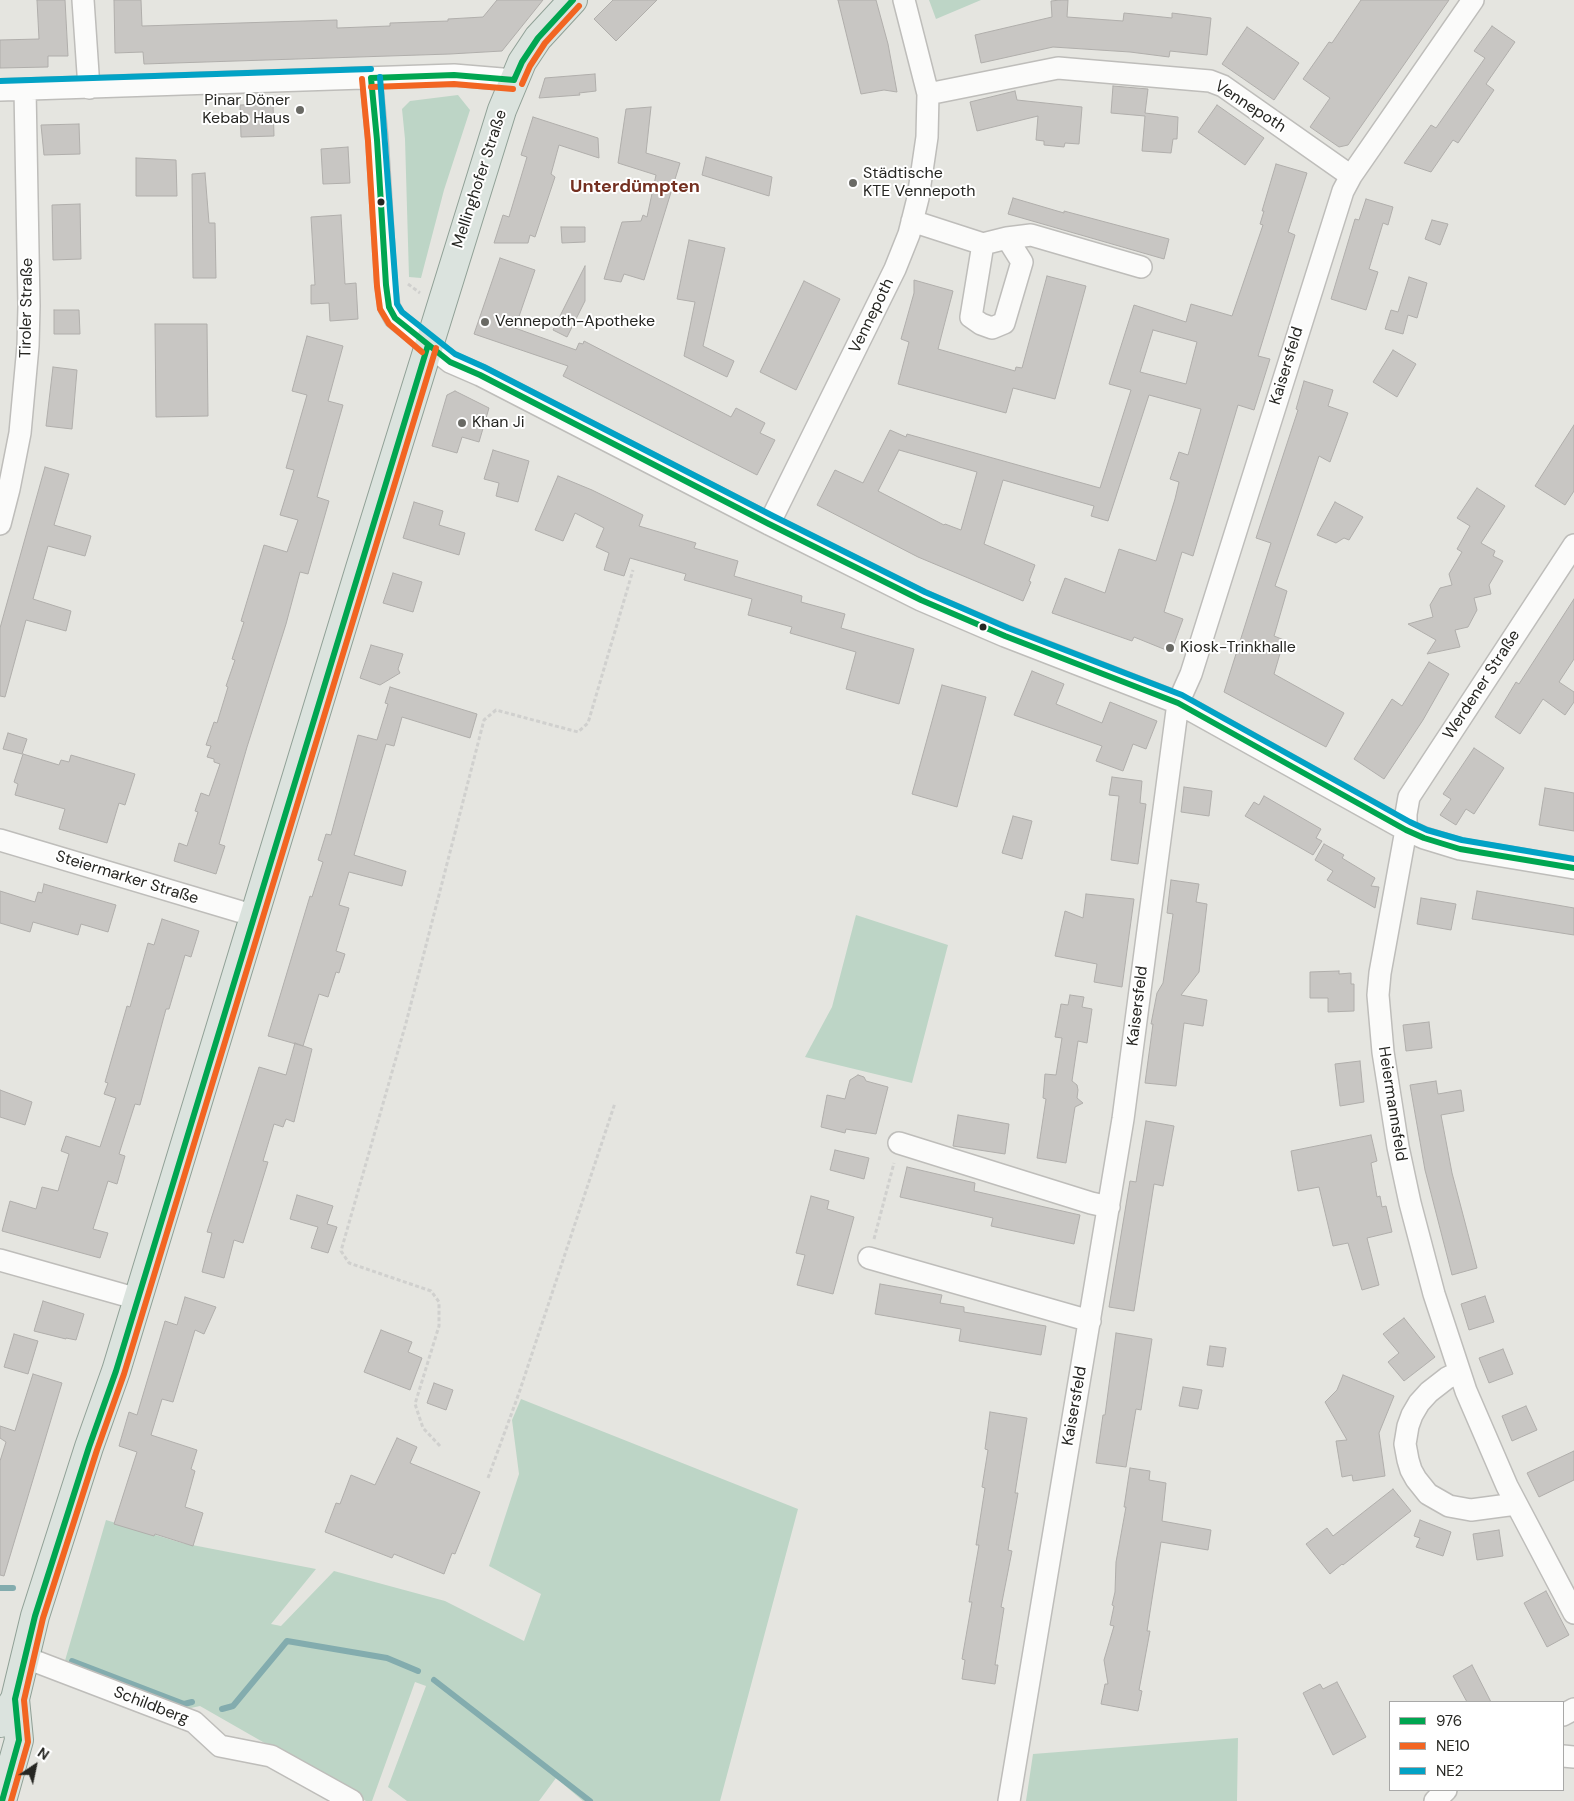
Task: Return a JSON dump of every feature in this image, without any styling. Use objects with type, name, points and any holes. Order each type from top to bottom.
[{"type":"main road","name":"Mellinghofer Straße","points":[[0,1723],[14,1699],[35,1616],[89,1447],[116,1371],[428,345],[502,110],[522,62],[538,38],[573,0]]},
{"type":"main road","name":"Mellinghofer Straße","points":[[2,1801],[19,1740],[14,1699]]},
{"type":"street","points":[[83,0],[89,88]]},
{"type":"street","name":"Vennepoth","points":[[769,524],[888,283],[902,251],[918,198],[925,154],[928,94],[904,0]]},
{"type":"street","name":"Kaisersfeld","points":[[1009,1801],[1124,1111],[1178,703],[1191,674],[1341,197],[1351,176],[1474,0]]},
{"type":"street","name":"Vennepoth","points":[[928,94],[1058,68],[1210,81],[1228,90],[1351,176]]},
{"type":"street","points":[[0,90],[454,75],[514,80]]},
{"type":"street","points":[[371,78],[389,307],[394,318],[450,362],[497,384],[921,600],[1013,639],[1178,703],[1406,830],[1424,838],[1460,849],[1574,868]]},
{"type":"street","name":"Tiroler Straße","points":[[0,524],[20,432],[28,346],[25,89]]},
{"type":"street","points":[[912,221],[983,244],[1031,235],[1141,267]]},
{"type":"street","points":[[983,244],[971,317],[981,324],[992,328],[1004,323],[1022,262],[1007,238]]},
{"type":"street","name":"Werdener Straße","points":[[1406,830],[1406,808],[1412,792],[1574,545]]},
{"type":"street","name":"Heiermannsfeld","points":[[1406,830],[1379,982],[1380,1031],[1388,1092],[1410,1203],[1424,1263],[1459,1372],[1503,1477],[1574,1613]]},
{"type":"street","name":"Steiermarker Straße","points":[[0,840],[255,916]]},
{"type":"street","points":[[899,1143],[1109,1207]]},
{"type":"street","points":[[869,1258],[1090,1321]]},
{"type":"street","points":[[0,1260],[138,1299]]},
{"type":"street","points":[[1459,1372],[1430,1392],[1419,1403],[1412,1415],[1405,1444],[1411,1470],[1428,1494],[1449,1506],[1471,1510],[1516,1504]]},
{"type":"street","name":"Schildberg","points":[[24,1657],[194,1722],[220,1746],[271,1756],[352,1801]]},
{"type":"street","points":[[1435,1801],[1445,1791]]},
{"type":"path","points":[[440,1446],[423,1428],[415,1404],[439,1326],[439,1302],[431,1291],[349,1263],[341,1251],[406,1023],[484,720],[496,710],[578,732],[588,723],[633,570]]},
{"type":"path","points":[[488,1478],[519,1393],[615,1103]]},
{"type":"path","points":[[869,1258],[899,1143]]},
{"type":"green space","points":[[929,0],[981,0],[936,19]]},
{"type":"green space","points":[[458,95],[470,110],[444,190],[421,278],[409,277],[405,139],[402,109],[410,101]]},
{"type":"green space","points":[[856,915],[948,945],[912,1083],[805,1057],[832,1007]]},
{"type":"green space","points":[[521,1399],[798,1509],[720,1801],[583,1801],[556,1778],[539,1801],[407,1801],[388,1787],[426,1686],[415,1682],[372,1801],[366,1801],[200,1706],[186,1709],[64,1664],[106,1520],[182,1543],[316,1569],[271,1624],[281,1626],[334,1571],[445,1601],[524,1641],[541,1594],[489,1566],[519,1474],[512,1420]]},
{"type":"green space","points":[[1238,1738],[1237,1801],[1026,1801],[1033,1754]]},
{"type":"building","points":[[37,0],[65,0],[68,56],[48,56],[48,67],[0,68],[0,40],[39,39]]},
{"type":"building","points":[[114,0],[141,0],[142,26],[337,20],[337,28],[390,26],[390,23],[448,21],[448,19],[483,17],[497,0],[543,0],[502,51],[144,64],[143,52],[115,53]]},
{"type":"building","points":[[613,0],[657,0],[616,41],[594,19]]},
{"type":"building","points":[[838,0],[876,0],[888,44],[897,92],[884,90],[861,94]]},
{"type":"building","points":[[1068,0],[1067,17],[1123,21],[1124,13],[1172,18],[1172,13],[1211,18],[1207,55],[1170,51],[1169,57],[1130,52],[1053,47],[981,63],[975,35],[1052,17],[1051,1]]},
{"type":"building","points":[[1361,0],[1449,0],[1348,145],[1339,147],[1310,127],[1330,98],[1303,79],[1329,42],[1332,43]]},
{"type":"building","points":[[1492,26],[1515,42],[1486,84],[1494,90],[1458,143],[1453,140],[1431,172],[1404,163],[1431,125],[1436,128],[1485,58],[1474,51]]},
{"type":"building","points":[[1247,27],[1299,63],[1274,100],[1222,64]]},
{"type":"building","points":[[595,74],[596,91],[579,93],[580,95],[539,98],[545,78]]},
{"type":"building","points":[[1113,86],[1148,89],[1145,113],[1178,117],[1177,139],[1173,139],[1171,153],[1142,151],[1145,116],[1111,113]]},
{"type":"building","points":[[1015,91],[1017,100],[1082,107],[1079,144],[1065,143],[1064,147],[1044,145],[1044,141],[1036,140],[1038,116],[977,131],[970,102]]},
{"type":"building","points":[[273,104],[274,136],[241,137],[240,105]]},
{"type":"building","points":[[1217,105],[1264,138],[1245,165],[1198,132]]},
{"type":"building","points":[[651,107],[646,153],[680,163],[644,280],[624,274],[621,282],[604,279],[622,222],[641,221],[643,215],[647,217],[656,175],[618,163],[626,109]]},
{"type":"building","points":[[533,117],[598,138],[599,158],[559,145],[551,174],[555,177],[535,237],[530,235],[528,243],[494,243],[503,215],[509,217],[527,157],[521,155]]},
{"type":"building","points":[[79,124],[80,154],[44,155],[41,125]]},
{"type":"building","points":[[348,147],[350,183],[323,184],[321,149]]},
{"type":"building","points":[[706,157],[772,177],[769,196],[702,175]]},
{"type":"building","points":[[136,158],[176,160],[177,196],[136,196]]},
{"type":"building","points":[[1276,164],[1307,173],[1288,232],[1295,235],[1258,356],[1270,359],[1254,410],[1238,405],[1193,556],[1182,552],[1164,612],[1183,619],[1171,652],[1134,637],[1132,641],[1052,613],[1065,578],[1105,593],[1119,549],[1156,561],[1179,482],[1170,479],[1179,452],[1188,455],[1201,409],[1149,395],[1108,521],[1091,516],[1094,506],[1003,480],[984,544],[1035,565],[1029,581],[1031,582],[1023,601],[918,557],[817,505],[835,470],[863,483],[890,430],[906,437],[907,434],[1100,488],[1131,390],[1109,384],[1134,305],[1186,322],[1191,304],[1232,316],[1263,225],[1260,224],[1264,211],[1262,211]],"holes":[[[1153,330],[1197,342],[1186,384],[1140,372]],[[899,450],[977,472],[961,530],[944,525],[878,491]]]},
{"type":"building","points":[[205,173],[209,223],[215,223],[216,278],[193,278],[192,174]]},
{"type":"building","points":[[1013,198],[1064,213],[1064,211],[1169,239],[1164,259],[1008,214]]},
{"type":"building","points":[[1366,199],[1393,207],[1388,225],[1383,223],[1369,269],[1378,272],[1366,310],[1331,299],[1355,219],[1359,220]]},
{"type":"building","points":[[80,204],[81,259],[53,260],[52,205]]},
{"type":"building","points":[[341,215],[345,284],[356,283],[358,319],[330,321],[329,303],[311,304],[311,285],[315,285],[311,217]]},
{"type":"building","points":[[1432,220],[1448,224],[1440,245],[1425,239]]},
{"type":"building","points":[[561,227],[585,227],[585,242],[562,243]]},
{"type":"building","points":[[689,240],[725,248],[703,346],[734,361],[727,377],[684,356],[695,302],[677,299]]},
{"type":"building","points":[[500,258],[535,270],[515,328],[576,350],[579,343],[583,344],[584,341],[731,417],[736,408],[765,423],[760,433],[775,440],[757,475],[563,376],[568,366],[474,334]]},
{"type":"building","points":[[585,266],[585,301],[567,337],[553,330]]},
{"type":"building","points":[[1047,276],[1086,286],[1055,399],[1013,388],[1006,413],[898,384],[909,342],[901,339],[914,293],[914,280],[953,291],[938,349],[1015,371],[1016,367],[1022,368]]},
{"type":"building","points":[[1409,277],[1427,283],[1417,318],[1408,315],[1403,334],[1385,329],[1391,310],[1398,312]]},
{"type":"building","points":[[804,281],[840,299],[796,390],[760,372]]},
{"type":"building","points":[[54,310],[79,310],[80,334],[54,334]]},
{"type":"building","points":[[155,324],[207,324],[208,416],[156,417]]},
{"type":"building","points":[[307,336],[343,346],[328,401],[343,405],[317,497],[329,501],[308,574],[300,572],[219,844],[225,846],[216,874],[174,861],[179,843],[187,846],[198,812],[195,811],[201,793],[209,796],[220,764],[214,762],[214,759],[207,757],[211,746],[206,745],[214,722],[217,723],[228,687],[226,686],[235,660],[232,659],[244,622],[241,621],[264,545],[287,552],[298,520],[280,515],[294,470],[286,468],[307,395],[292,391]]},
{"type":"building","points":[[1393,350],[1416,364],[1397,397],[1373,382]]},
{"type":"building","points":[[53,367],[77,370],[72,429],[46,426]]},
{"type":"building","points":[[1304,381],[1333,390],[1328,406],[1348,413],[1330,462],[1319,456],[1275,586],[1287,591],[1274,636],[1284,640],[1274,674],[1344,713],[1326,747],[1224,692],[1271,543],[1256,538],[1298,410],[1296,409]]},
{"type":"building","name":"Khan Ji","points":[[455,391],[489,408],[479,442],[462,437],[457,453],[432,446],[447,395]]},
{"type":"building","points":[[1574,425],[1574,491],[1565,505],[1535,486]]},
{"type":"building","points":[[493,450],[529,461],[518,502],[496,496],[499,483],[484,479]]},
{"type":"building","points":[[45,467],[69,474],[54,525],[91,536],[85,556],[48,546],[33,599],[71,611],[66,631],[26,620],[5,697],[0,696],[0,628]]},
{"type":"building","points":[[558,476],[643,515],[639,526],[696,543],[694,548],[738,561],[734,576],[802,596],[801,602],[845,614],[841,628],[914,649],[899,704],[846,689],[856,652],[790,633],[792,627],[748,615],[752,599],[684,580],[686,574],[630,558],[624,576],[604,570],[609,553],[596,547],[604,528],[575,513],[563,541],[535,530]]},
{"type":"building","points":[[1477,488],[1505,506],[1481,543],[1495,551],[1493,556],[1503,561],[1489,585],[1491,594],[1474,598],[1477,610],[1468,627],[1455,630],[1460,647],[1427,654],[1436,640],[1408,624],[1433,617],[1430,605],[1440,588],[1452,585],[1449,574],[1462,552],[1457,549],[1470,526],[1457,518]]},
{"type":"building","points":[[414,502],[443,511],[439,525],[465,533],[459,555],[403,538]]},
{"type":"building","points":[[1335,502],[1363,517],[1349,540],[1344,538],[1336,543],[1317,535]]},
{"type":"building","points":[[393,573],[422,582],[413,612],[383,603]]},
{"type":"building","points":[[1574,599],[1574,659],[1559,682],[1574,692],[1574,702],[1565,715],[1543,699],[1520,734],[1495,717],[1516,682],[1519,684]]},
{"type":"building","points":[[371,645],[403,654],[398,669],[400,673],[380,685],[360,678]]},
{"type":"building","points":[[1429,662],[1449,674],[1423,720],[1384,779],[1354,759],[1392,699],[1402,706]]},
{"type":"building","points":[[1032,671],[1064,684],[1056,704],[1102,723],[1110,702],[1157,721],[1146,749],[1133,744],[1123,771],[1096,761],[1102,746],[1014,715]]},
{"type":"building","points":[[942,685],[986,697],[957,807],[912,794]]},
{"type":"building","points":[[390,687],[477,714],[470,738],[402,717],[394,746],[386,744],[354,855],[406,871],[402,886],[349,872],[339,905],[349,908],[336,951],[345,954],[339,973],[336,972],[328,997],[319,994],[303,1046],[268,1036],[310,896],[312,897],[323,862],[318,860],[326,834],[331,835],[358,735],[377,740],[388,704],[385,703]]},
{"type":"building","points":[[8,733],[27,739],[22,754],[3,749]]},
{"type":"building","points":[[1474,748],[1504,768],[1474,814],[1466,809],[1456,825],[1440,815],[1451,799],[1443,794]]},
{"type":"building","points":[[23,754],[59,765],[61,760],[69,762],[71,755],[135,774],[125,805],[119,803],[107,843],[59,829],[65,809],[15,795],[18,784],[14,782]]},
{"type":"building","points":[[1112,777],[1142,781],[1140,803],[1146,804],[1138,864],[1111,860],[1119,796],[1109,795]]},
{"type":"building","points":[[1184,787],[1212,791],[1209,816],[1181,812]]},
{"type":"building","points":[[1545,788],[1574,793],[1574,831],[1539,825]]},
{"type":"building","points":[[1264,796],[1321,829],[1316,838],[1322,841],[1313,855],[1245,816],[1254,802],[1259,805]]},
{"type":"building","points":[[1013,816],[1032,821],[1022,859],[1002,853]]},
{"type":"building","points":[[1324,844],[1344,855],[1342,858],[1375,878],[1371,886],[1379,887],[1375,908],[1327,880],[1333,871],[1315,860]]},
{"type":"building","points":[[1171,880],[1199,884],[1196,902],[1207,904],[1199,972],[1181,995],[1207,1000],[1203,1026],[1184,1023],[1176,1086],[1145,1083],[1153,1024],[1151,1024],[1157,993],[1163,983],[1173,914],[1167,913]]},
{"type":"building","points":[[44,884],[116,905],[108,932],[81,924],[78,935],[33,922],[30,932],[0,923],[0,891],[35,902],[38,892],[42,893]]},
{"type":"building","points":[[1477,891],[1574,908],[1574,935],[1472,919]]},
{"type":"building","points":[[1086,894],[1134,899],[1122,987],[1094,982],[1097,964],[1055,956],[1065,911],[1083,918]]},
{"type":"building","points":[[1421,898],[1456,904],[1451,930],[1417,924]]},
{"type":"building","points":[[162,919],[199,931],[191,957],[185,955],[169,1009],[166,1009],[140,1105],[135,1104],[119,1154],[125,1156],[117,1184],[108,1181],[93,1229],[108,1233],[100,1258],[2,1231],[10,1201],[36,1209],[42,1187],[58,1191],[69,1154],[61,1151],[66,1136],[100,1147],[116,1098],[104,1094],[108,1083],[105,1082],[127,1006],[130,1007],[148,943],[154,945]]},
{"type":"building","points":[[1339,971],[1339,974],[1351,973],[1351,984],[1354,984],[1354,1011],[1328,1012],[1328,998],[1310,998],[1310,972]]},
{"type":"building","points":[[1070,995],[1084,997],[1082,1007],[1092,1009],[1087,1043],[1078,1041],[1072,1081],[1077,1085],[1077,1098],[1083,1103],[1075,1107],[1066,1163],[1037,1158],[1046,1099],[1043,1098],[1045,1074],[1056,1075],[1062,1038],[1055,1037],[1061,1004],[1068,1005]]},
{"type":"building","points":[[1429,1022],[1432,1048],[1406,1051],[1403,1025]]},
{"type":"building","points":[[295,1043],[312,1049],[294,1122],[286,1119],[283,1127],[274,1124],[263,1161],[268,1162],[243,1243],[234,1240],[224,1278],[202,1272],[212,1233],[207,1232],[259,1067],[286,1075]]},
{"type":"building","points":[[1360,1061],[1364,1102],[1340,1106],[1335,1064]]},
{"type":"building","points":[[858,1075],[864,1077],[866,1081],[888,1087],[876,1134],[846,1129],[845,1133],[821,1127],[827,1095],[845,1099],[850,1080]]},
{"type":"building","points":[[1436,1081],[1438,1094],[1461,1090],[1464,1111],[1441,1115],[1452,1173],[1477,1268],[1452,1275],[1425,1170],[1410,1085]]},
{"type":"building","points":[[0,1090],[32,1102],[25,1125],[0,1117]]},
{"type":"building","points":[[958,1115],[1009,1124],[1005,1154],[953,1146]]},
{"type":"building","points":[[1146,1121],[1174,1126],[1163,1186],[1154,1184],[1134,1311],[1109,1307],[1130,1181],[1136,1182]]},
{"type":"building","points":[[1371,1135],[1377,1161],[1371,1163],[1377,1197],[1380,1196],[1382,1207],[1386,1206],[1392,1232],[1367,1238],[1379,1285],[1362,1290],[1348,1243],[1333,1246],[1319,1187],[1298,1191],[1291,1151]]},
{"type":"building","points":[[835,1150],[869,1158],[864,1179],[830,1170]]},
{"type":"building","points":[[907,1167],[975,1183],[974,1191],[1080,1215],[1074,1244],[991,1226],[993,1218],[900,1197]]},
{"type":"building","points":[[297,1195],[333,1206],[327,1224],[337,1227],[328,1253],[311,1248],[318,1227],[290,1219]]},
{"type":"building","points":[[811,1196],[829,1201],[827,1209],[854,1217],[833,1294],[797,1285],[805,1255],[796,1253]]},
{"type":"building","points":[[880,1284],[942,1295],[940,1303],[964,1307],[964,1312],[1046,1326],[1041,1355],[959,1341],[961,1329],[875,1314]]},
{"type":"building","points":[[1485,1296],[1494,1322],[1469,1330],[1461,1304]]},
{"type":"building","points":[[185,1297],[216,1307],[204,1334],[195,1330],[173,1402],[162,1399],[151,1435],[197,1450],[191,1469],[195,1471],[185,1507],[203,1513],[193,1546],[114,1524],[137,1452],[119,1446],[129,1412],[137,1415],[165,1321],[177,1325]]},
{"type":"building","points":[[43,1301],[84,1314],[76,1340],[34,1331]]},
{"type":"building","points":[[1404,1318],[1435,1357],[1404,1381],[1388,1362],[1399,1353],[1383,1334]]},
{"type":"building","points":[[381,1330],[412,1342],[408,1352],[422,1358],[410,1390],[364,1372]]},
{"type":"building","points":[[1116,1333],[1152,1339],[1141,1410],[1136,1409],[1126,1467],[1096,1463],[1103,1415],[1105,1415]]},
{"type":"building","points":[[14,1334],[38,1341],[28,1374],[4,1367]]},
{"type":"building","points":[[1210,1346],[1226,1348],[1223,1367],[1207,1365]]},
{"type":"building","points":[[1503,1349],[1513,1374],[1489,1383],[1479,1358]]},
{"type":"building","points":[[33,1374],[62,1383],[4,1576],[0,1575],[0,1461],[6,1442],[0,1438],[0,1426],[15,1431]]},
{"type":"building","points":[[1343,1375],[1394,1396],[1379,1433],[1385,1476],[1353,1481],[1352,1475],[1342,1477],[1336,1441],[1347,1440],[1325,1402],[1337,1390]]},
{"type":"building","points":[[434,1383],[453,1390],[446,1410],[427,1403]]},
{"type":"building","points":[[1183,1387],[1202,1390],[1198,1409],[1179,1406]]},
{"type":"building","points":[[1526,1406],[1537,1430],[1512,1441],[1502,1416]]},
{"type":"building","points":[[990,1412],[1027,1418],[1015,1493],[1018,1493],[1008,1550],[1012,1551],[1001,1607],[1004,1608],[995,1665],[998,1665],[995,1684],[962,1679],[965,1660],[962,1659],[972,1602],[969,1602],[979,1545],[976,1545],[985,1488],[982,1487],[988,1450],[985,1449]]},
{"type":"building","points":[[397,1438],[417,1447],[410,1463],[480,1492],[455,1554],[452,1553],[444,1574],[394,1554],[392,1558],[325,1532],[336,1503],[340,1504],[351,1475],[375,1485]]},
{"type":"building","points":[[1574,1451],[1574,1480],[1539,1497],[1527,1473]]},
{"type":"building","points":[[1130,1468],[1150,1471],[1149,1480],[1166,1483],[1162,1521],[1211,1530],[1208,1550],[1161,1542],[1147,1631],[1150,1631],[1139,1690],[1142,1691],[1138,1711],[1101,1704],[1105,1684],[1108,1684],[1104,1660],[1114,1626],[1110,1625],[1114,1606],[1112,1605],[1115,1592],[1116,1562],[1126,1507],[1124,1507]]},
{"type":"building","points":[[1393,1489],[1411,1511],[1330,1574],[1306,1544],[1327,1528],[1333,1536]]},
{"type":"building","points":[[1420,1520],[1451,1532],[1443,1556],[1416,1547],[1420,1538],[1414,1536]]},
{"type":"building","points":[[1499,1530],[1503,1556],[1477,1560],[1473,1534]]},
{"type":"building","points":[[1546,1591],[1569,1635],[1547,1647],[1524,1603]]},
{"type":"building","points":[[1472,1665],[1490,1701],[1466,1701],[1453,1676]]},
{"type":"building","points":[[1337,1682],[1366,1737],[1333,1755],[1303,1693],[1320,1684],[1323,1689]]},
{"type":"waterway","points":[[0,1588],[13,1588]]},
{"type":"waterway","points":[[222,1709],[233,1706],[287,1641],[387,1658],[418,1671]]},
{"type":"waterway","points":[[72,1661],[184,1704],[192,1702]]},
{"type":"waterway","points":[[434,1680],[590,1801]]},
{"type":"transit line","name":"976","points":[[514,80],[522,62],[538,38],[573,0]]},
{"type":"transit line","name":"NE10","points":[[522,84],[530,66],[545,43],[579,6]]},
{"type":"transit line","name":"NE2","points":[[0,81],[371,69]]},
{"type":"transit line","name":"976","points":[[371,78],[454,75],[514,80]]},
{"type":"transit line","name":"NE2","points":[[380,77],[397,304],[402,312],[455,354],[484,367],[925,592],[1008,628],[1182,695],[1427,830],[1462,840],[1574,859]]},
{"type":"transit line","name":"976","points":[[371,78],[389,307],[395,318],[450,362],[480,375],[921,600],[1005,636],[1178,703],[1406,830],[1424,838],[1460,849],[1574,868]]},
{"type":"transit line","name":"NE10","points":[[362,79],[380,309],[389,324],[422,352]]},
{"type":"transit line","name":"NE10","points":[[371,87],[454,84],[513,89]]},
{"type":"transit line","name":"976","points":[[2,1801],[19,1740],[15,1699],[35,1616],[89,1447],[116,1371],[428,345]]},
{"type":"transit line","name":"NE10","points":[[11,1801],[28,1742],[24,1700],[43,1618],[97,1450],[124,1374],[436,348]]},
{"type":"place","name":"Pinar Döner Kebab Haus","points":[[300,110]]},
{"type":"place","name":"Städtische KTE Vennepoth","points":[[853,183]]},
{"type":"place","name":"Vennepoth-Apotheke","points":[[485,322]]},
{"type":"place","name":"Khan Ji","points":[[462,423]]},
{"type":"place","name":"Kiosk-Trinkhalle","points":[[1170,648]]},
{"type":"district","name":"Unterdümpten","points":[[635,187]]}]
